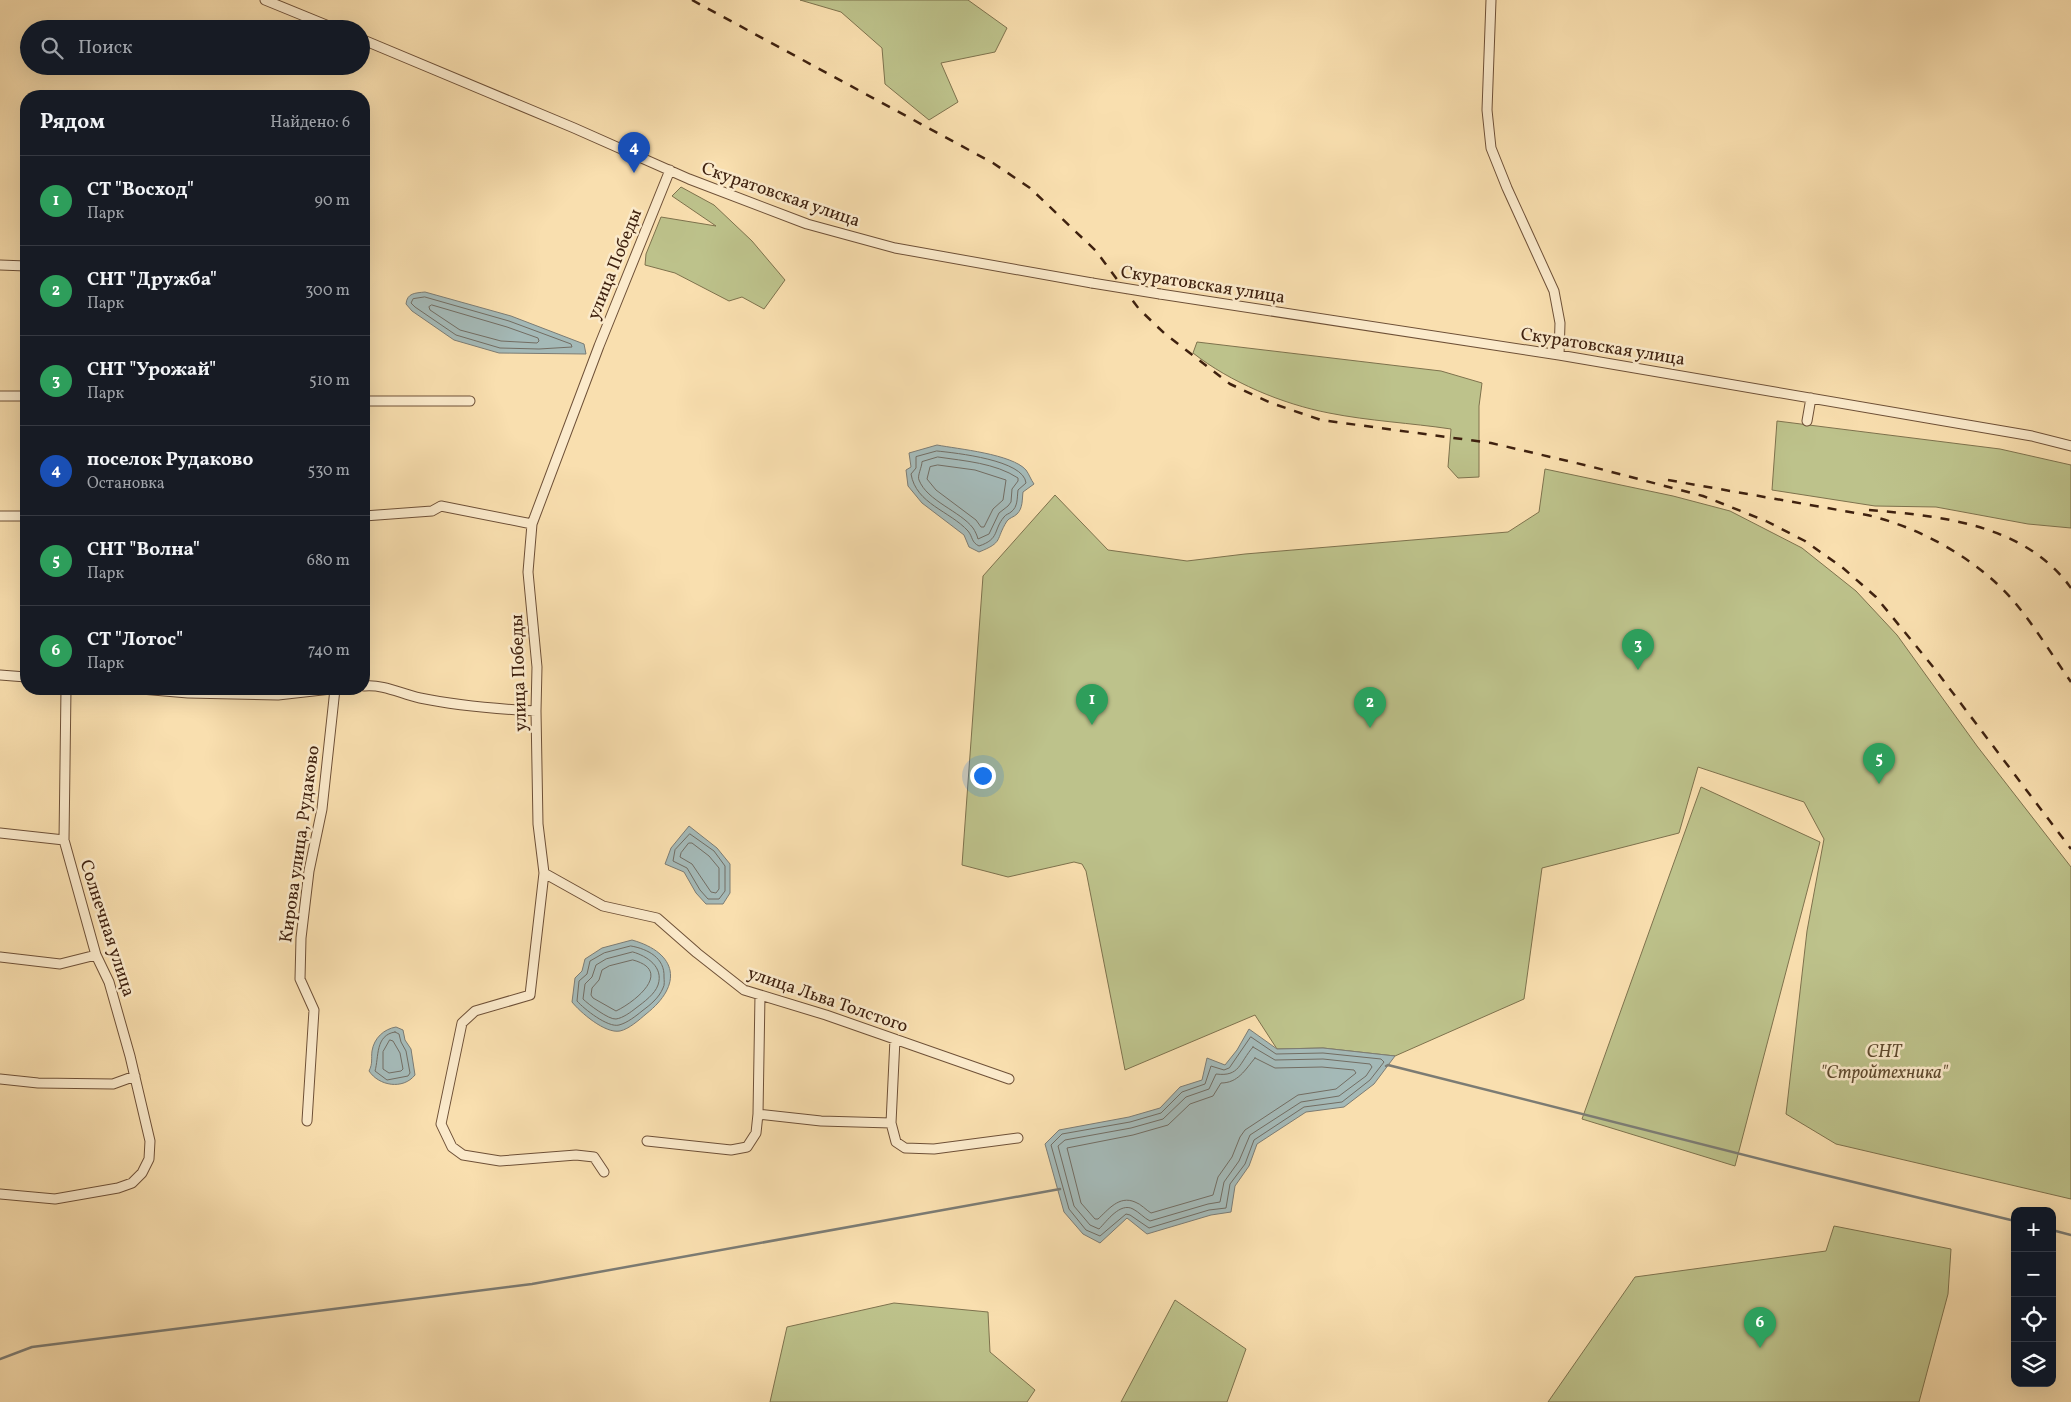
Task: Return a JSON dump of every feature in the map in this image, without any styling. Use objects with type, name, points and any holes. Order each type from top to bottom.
[{"type":"street","points":[[265,0],[314,20]]},
{"type":"street","points":[[1491,0],[1487,110],[1491,148],[1554,291],[1560,323],[1558,355]]},
{"type":"street","name":"Скуратовская улица","points":[[370,43],[670,170],[807,224],[854,238],[946,258],[1092,283],[1558,355],[2032,436],[2071,446]]},
{"type":"street","name":"улица Победы","points":[[604,1172],[594,1157],[576,1155],[500,1160],[463,1156],[452,1147],[441,1124],[462,1023],[475,1011],[530,995],[544,873],[538,824],[537,667],[528,572],[532,524],[599,346],[670,170]]},
{"type":"street","points":[[0,265],[20,266]]},
{"type":"street","points":[[0,396],[20,396]]},
{"type":"street","points":[[1807,421],[1811,398]]},
{"type":"street","points":[[370,400],[470,401]]},
{"type":"street","points":[[370,516],[432,511],[441,506],[532,524]]},
{"type":"street","points":[[0,516],[20,516]]},
{"type":"street","points":[[0,675],[20,677]]},
{"type":"street","points":[[370,686],[376,685],[420,698],[496,709],[536,711]]},
{"type":"street","name":"Солнечная улица","points":[[0,1194],[55,1199],[118,1188],[132,1183],[142,1173],[149,1159],[150,1142],[135,1076],[109,982],[96,955],[64,840],[66,695]]},
{"type":"street","name":"Кирова улица, Рудаково","points":[[307,1121],[314,1010],[300,979],[301,938],[309,871],[322,809],[332,695]]},
{"type":"street","points":[[0,833],[64,840]]},
{"type":"street","name":"улица Льва Толстого","points":[[544,873],[603,906],[657,918],[744,990],[826,1015],[1010,1079]]},
{"type":"street","points":[[0,957],[60,964],[96,955]]},
{"type":"street","points":[[647,1141],[731,1150],[747,1148],[756,1134],[758,1114],[760,995]]},
{"type":"street","points":[[895,1039],[891,1123],[896,1142],[905,1148],[934,1148],[1018,1138]]},
{"type":"street","points":[[0,1079],[38,1083],[113,1084],[135,1076]]},
{"type":"street","points":[[758,1114],[821,1121],[891,1123]]},
{"type":"green space","points":[[800,0],[968,0],[1007,28],[995,52],[941,63],[958,102],[929,120],[885,84],[882,48],[841,12]]},
{"type":"green space","points":[[681,187],[714,205],[752,241],[785,280],[764,309],[742,297],[729,301],[675,273],[645,265],[646,254],[661,217],[716,226],[672,196]]},
{"type":"green space","points":[[1197,342],[1441,371],[1482,383],[1479,406],[1479,477],[1458,478],[1448,467],[1451,429],[1344,416],[1311,409],[1275,398],[1257,391],[1208,364],[1193,353]]},
{"type":"green space","points":[[1777,421],[2000,449],[2071,465],[2071,528],[2028,524],[1936,507],[1875,506],[1772,490]]},
{"type":"green space","name":"СНТ \"Стройтехника\"","points":[[1545,469],[1673,496],[1730,511],[1802,548],[1856,591],[1897,635],[1977,746],[2071,867],[2071,1199],[1836,1144],[1786,1114],[1807,931],[1824,839],[1804,802],[1698,767],[1679,833],[1542,868],[1524,999],[1395,1056],[1323,1048],[1277,1049],[1255,1015],[1125,1070],[1086,871],[1082,864],[1074,862],[1008,877],[962,865],[983,576],[1055,495],[1108,550],[1187,561],[1245,554],[1508,532],[1539,512]]},
{"type":"green space","points":[[1701,787],[1820,842],[1735,1166],[1582,1119]]},
{"type":"green space","points":[[1834,1226],[1951,1249],[1948,1294],[1919,1402],[1548,1402],[1635,1277],[1826,1251]]},
{"type":"green space","points":[[1175,1300],[1246,1349],[1227,1402],[1121,1402]]},
{"type":"green space","points":[[894,1303],[988,1312],[990,1352],[1035,1390],[1027,1402],[770,1402],[787,1327]]},
{"type":"water","points":[[425,292],[511,316],[584,344],[586,354],[499,353],[454,340],[412,311],[406,304],[410,296],[415,293]]},
{"type":"water","points":[[937,445],[997,456],[1019,464],[1026,470],[1034,484],[1023,492],[1019,512],[1008,520],[996,543],[987,549],[979,552],[969,547],[964,535],[922,503],[908,486],[906,470],[911,467],[909,453]]},
{"type":"water","points":[[689,826],[717,848],[730,864],[730,893],[723,904],[706,904],[696,893],[684,872],[665,864],[671,848]]},
{"type":"water","points":[[632,940],[659,953],[666,961],[670,971],[670,981],[666,992],[658,1003],[646,1014],[627,1028],[614,1031],[600,1026],[572,1002],[575,978],[582,971],[585,959],[602,948]]},
{"type":"water","points":[[396,1027],[403,1030],[405,1040],[411,1049],[415,1075],[404,1083],[391,1084],[379,1080],[369,1071],[373,1046],[377,1038],[384,1032]]},
{"type":"water","points":[[1249,1029],[1277,1049],[1323,1048],[1395,1056],[1374,1084],[1344,1107],[1306,1112],[1257,1144],[1249,1166],[1235,1186],[1231,1212],[1211,1215],[1147,1234],[1127,1218],[1100,1243],[1083,1234],[1064,1212],[1045,1144],[1059,1130],[1129,1117],[1160,1108],[1180,1087],[1202,1080],[1207,1058],[1225,1065],[1237,1050]]},
{"type":"waterway","points":[[1386,1066],[2011,1220]]},
{"type":"waterway","points":[[0,1359],[32,1347],[532,1284],[1060,1189]]},
{"type":"waterway","points":[[2056,1231],[2071,1235]]},
{"type":"railway","points":[[692,0],[993,163],[1030,188],[1096,251],[1139,309],[1164,333],[1230,384],[1271,403],[1321,420],[1491,443],[1703,496],[1766,521],[1805,541],[1843,568],[1876,597],[1934,668],[2071,849]]},
{"type":"railway","points":[[1668,480],[1867,515],[1887,520],[1926,536],[1963,557],[1997,583],[2027,617],[2071,682]]},
{"type":"railway","points":[[1869,510],[1952,520],[1980,527],[2006,537],[2030,550],[2052,567],[2071,588]]},
{"type":"place","name":"поселок Рудаково","points":[[634,173]]},
{"type":"place","name":"СНТ \"Урожай\"","points":[[1638,670]]},
{"type":"place","name":"СТ \"Восход\"","points":[[1092,725]]},
{"type":"place","name":"СНТ \"Дружба\"","points":[[1370,728]]},
{"type":"place","name":"СНТ \"Волна\"","points":[[1879,784]]},
{"type":"place","name":"СТ \"Лотос\"","points":[[1760,1348]]}]
